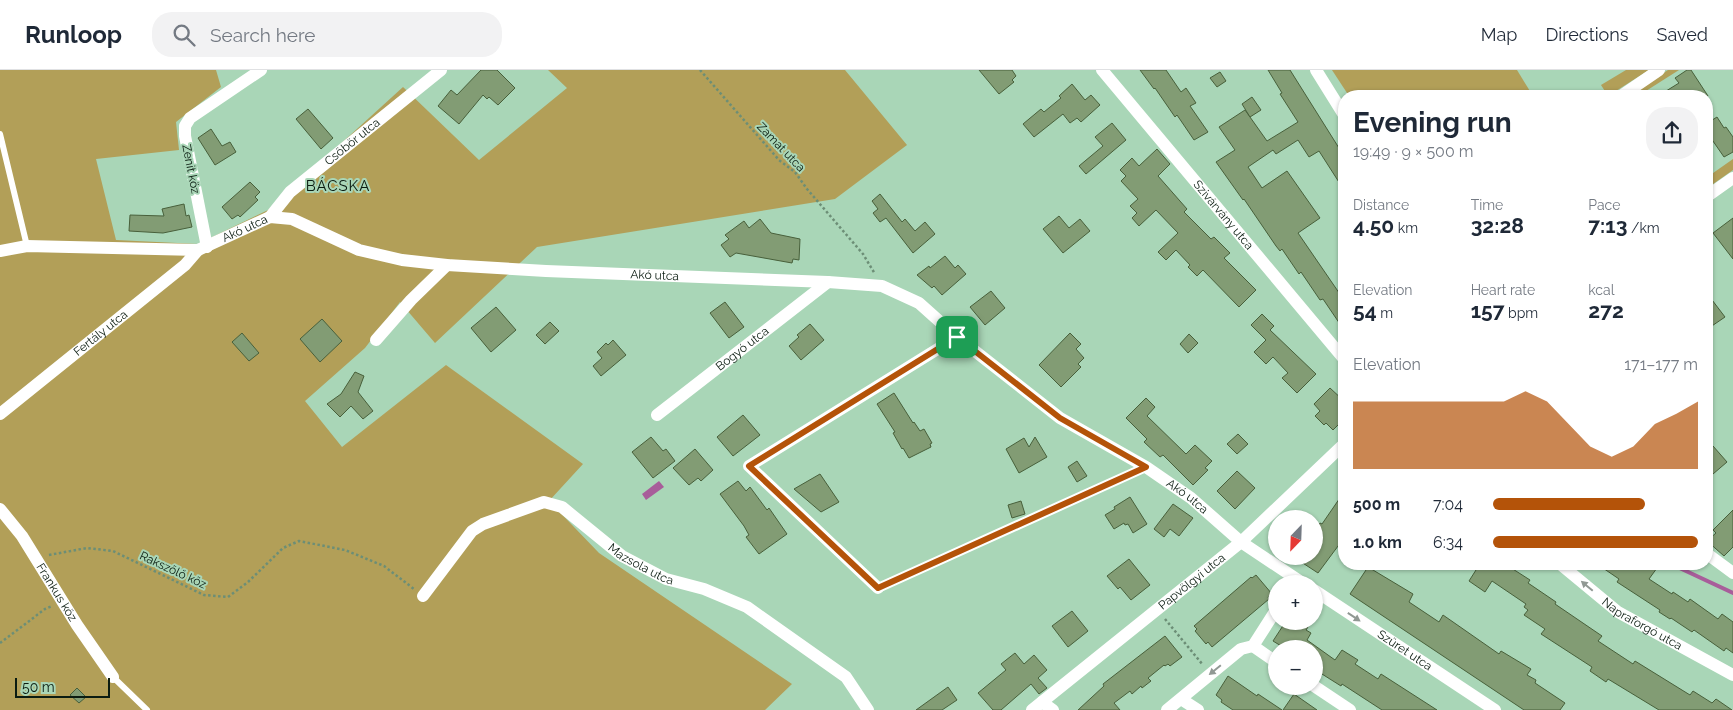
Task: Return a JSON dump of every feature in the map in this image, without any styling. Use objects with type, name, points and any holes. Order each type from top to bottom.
[{"type":"street","name":"Zenit köz","points":[[202,248],[185,126],[190,118],[261,70]]},
{"type":"street","name":"Csöbör utca","points":[[270,217],[290,192],[442,70]]},
{"type":"street","name":"Szivárvány utca","points":[[1102,70],[1338,352]]},
{"type":"street","points":[[1316,70],[1338,105]]},
{"type":"street","points":[[1630,90],[1659,70]]},
{"type":"street","points":[[1713,192],[1733,178]]},
{"type":"street","name":"Akó utca","points":[[0,251],[27,246],[202,248],[270,217],[292,219],[359,250],[402,260],[446,265],[882,286],[919,303],[957,337],[1060,418],[1146,467],[1191,498],[1241,542]]},
{"type":"street","name":"Fertály utca","points":[[0,414],[185,265],[202,248]]},
{"type":"street","points":[[376,340],[411,300],[446,265]]},
{"type":"street","name":"Bogyó utca","points":[[657,415],[828,282]]},
{"type":"street","points":[[878,588],[749,466],[957,337]]},
{"type":"street","name":"Papvölgyi utca","points":[[1037,706],[1241,542],[1338,450]]},
{"type":"street","name":"Mazsola utca","points":[[423,596],[472,532],[483,524],[544,502],[562,507],[622,556],[666,579],[704,589],[747,607],[846,678],[868,710]]},
{"type":"street","name":"Frankus köz","points":[[0,509],[22,536],[77,625],[112,677]]},
{"type":"street","points":[[1241,542],[1289,575]]},
{"type":"street","points":[[1713,558],[1733,573]]},
{"type":"street","name":"Napraforgó utca","points":[[1567,570],[1618,612],[1733,675]]},
{"type":"street","name":"Szüret utca","points":[[1323,596],[1495,710]]},
{"type":"street","points":[[1167,710],[1241,649],[1253,646],[1268,623]]},
{"type":"street","points":[[1253,646],[1268,656]]},
{"type":"street","points":[[1323,692],[1350,710]]},
{"type":"street","points":[[1180,699],[1198,710]]},
{"type":"street","points":[[1037,706],[1053,710]]},
{"type":"lane","points":[[0,134],[27,246]]},
{"type":"lane","points":[[112,677],[147,710]]},
{"type":"path","name":"Zamat utca","points":[[700,70],[779,160],[795,172],[807,189],[863,254],[882,286]]},
{"type":"path","points":[[878,588],[1146,467]]},
{"type":"path","name":"Rakszőlő köz","points":[[35,558],[87,548],[113,552],[204,595],[228,596],[248,582],[283,548],[299,542],[345,550],[384,566],[423,596]]},
{"type":"path","points":[[0,642],[45,609],[63,601]]},
{"type":"path","points":[[1158,610],[1210,674]]},
{"type":"shaded area","points":[[0,70],[216,70],[221,87],[176,122],[179,150],[96,159],[116,240],[198,244],[268,210],[403,87],[479,160],[567,88],[548,70],[845,70],[907,145],[835,199],[537,247],[435,343],[400,302],[365,348],[305,401],[342,447],[446,365],[583,464],[549,501],[599,553],[792,684],[765,710],[0,710]]},
{"type":"shaded area","points":[[1332,70],[1517,70],[1529,90],[1345,90]]},
{"type":"shaded area","points":[[1626,70],[1649,70],[1617,90],[1604,90],[1601,85]]},
{"type":"shaded area","points":[[1668,70],[1679,70],[1647,90],[1638,90]]},
{"type":"shaded area","points":[[1733,159],[1733,170],[1713,184],[1713,173]]},
{"type":"shaded area","points":[[659,481],[664,487],[646,500],[642,494]]},
{"type":"building","points":[[481,70],[497,70],[515,88],[498,105],[489,97],[487,99],[483,95],[459,124],[438,106],[451,90],[457,95]]},
{"type":"building","points":[[979,70],[1012,70],[1016,76],[1012,80],[1014,82],[999,94]]},
{"type":"building","points":[[1140,70],[1166,70],[1181,92],[1186,88],[1196,103],[1190,106],[1208,132],[1194,140],[1177,115],[1175,117]]},
{"type":"building","points":[[1268,70],[1290,70],[1338,146],[1338,181],[1319,151],[1309,157],[1298,140],[1276,154],[1273,150],[1248,167],[1262,188],[1287,171],[1320,218],[1298,233],[1338,291],[1338,321],[1323,299],[1320,300],[1301,272],[1299,274],[1282,249],[1280,251],[1276,246],[1216,162],[1235,150],[1219,127],[1245,110],[1267,141],[1298,122],[1280,94],[1282,93]]},
{"type":"building","points":[[1687,70],[1691,70],[1704,90],[1668,90],[1679,83],[1675,78]]},
{"type":"building","points":[[1220,72],[1226,81],[1217,87],[1210,78]]},
{"type":"building","points":[[1072,84],[1085,100],[1091,95],[1100,105],[1081,122],[1077,118],[1070,123],[1063,114],[1034,137],[1023,124],[1041,109],[1044,112],[1061,98],[1059,96]]},
{"type":"building","points":[[1252,97],[1261,110],[1250,117],[1242,104]]},
{"type":"building","points":[[308,109],[333,138],[321,149],[296,119]]},
{"type":"building","points":[[1717,117],[1733,137],[1733,152],[1724,157],[1713,141],[1713,120]]},
{"type":"building","points":[[1112,123],[1126,140],[1086,174],[1079,166],[1103,146],[1095,137]]},
{"type":"building","points":[[211,129],[222,146],[230,142],[236,152],[215,165],[198,138]]},
{"type":"building","points":[[1157,149],[1170,164],[1158,176],[1187,209],[1184,212],[1211,239],[1214,237],[1230,253],[1224,258],[1256,290],[1239,307],[1203,270],[1197,276],[1176,250],[1166,260],[1158,252],[1178,233],[1156,210],[1139,226],[1132,218],[1137,213],[1130,206],[1138,199],[1121,181],[1126,176],[1120,170],[1132,158],[1139,166]]},
{"type":"building","points":[[250,182],[260,192],[255,197],[258,200],[240,217],[238,215],[232,219],[222,207]]},
{"type":"building","points":[[880,194],[902,222],[905,219],[915,231],[925,222],[935,234],[913,253],[886,218],[880,222],[873,213],[878,209],[872,201]]},
{"type":"building","points":[[184,204],[186,216],[189,215],[192,227],[163,233],[129,231],[130,215],[164,216],[162,209]]},
{"type":"building","points":[[1059,216],[1069,228],[1080,219],[1090,231],[1063,253],[1043,229]]},
{"type":"building","points":[[1733,218],[1733,259],[1713,233]]},
{"type":"building","points":[[760,219],[771,233],[800,239],[799,260],[793,259],[792,263],[736,253],[730,257],[721,245],[729,239],[725,235],[744,221],[749,228]]},
{"type":"building","points":[[945,256],[955,268],[958,265],[966,274],[942,295],[934,286],[932,288],[917,275],[929,266],[930,268]]},
{"type":"building","points":[[991,291],[1005,308],[985,325],[970,307]]},
{"type":"building","points":[[1713,301],[1725,317],[1713,325]]},
{"type":"building","points":[[725,302],[744,327],[729,338],[710,313]]},
{"type":"building","points":[[496,307],[516,330],[491,352],[471,328]]},
{"type":"building","points":[[1262,314],[1274,326],[1270,330],[1316,374],[1297,393],[1282,378],[1288,373],[1273,357],[1266,364],[1254,352],[1266,340],[1251,325]]},
{"type":"building","points":[[322,319],[342,341],[320,362],[300,339]]},
{"type":"building","points":[[550,322],[559,331],[545,344],[536,335]]},
{"type":"building","points":[[810,324],[824,340],[801,360],[789,346],[799,337],[797,335]]},
{"type":"building","points":[[242,333],[259,353],[249,361],[232,342]]},
{"type":"building","points":[[1070,333],[1081,344],[1076,349],[1084,358],[1078,364],[1081,367],[1061,387],[1039,365]]},
{"type":"building","points":[[1189,334],[1198,343],[1188,353],[1180,344]]},
{"type":"building","points":[[613,340],[626,355],[601,376],[593,366],[602,358],[597,352],[606,343],[608,345]]},
{"type":"building","points":[[355,372],[364,376],[358,392],[373,411],[363,419],[351,406],[340,417],[327,404],[341,394]]},
{"type":"building","points":[[1330,388],[1338,395],[1338,425],[1333,430],[1326,423],[1324,425],[1315,416],[1320,411],[1314,404]]},
{"type":"building","points":[[894,393],[913,423],[920,431],[924,429],[932,443],[930,444],[931,447],[909,458],[877,404]]},
{"type":"building","points":[[1146,398],[1155,407],[1147,416],[1186,454],[1195,445],[1212,461],[1205,468],[1208,470],[1193,485],[1163,455],[1160,457],[1144,442],[1147,439],[1126,418]]},
{"type":"building","points":[[743,415],[760,435],[733,456],[717,437]]},
{"type":"building","points":[[1238,434],[1248,444],[1237,454],[1227,444]]},
{"type":"building","points":[[651,437],[663,451],[666,449],[675,461],[653,478],[632,452]]},
{"type":"building","points":[[1035,437],[1047,457],[1019,473],[1006,449],[1024,438],[1029,447]]},
{"type":"building","points":[[1713,446],[1727,462],[1713,474]]},
{"type":"building","points":[[695,449],[713,470],[701,481],[698,478],[689,485],[673,468]]},
{"type":"building","points":[[1077,461],[1087,476],[1077,482],[1068,467]]},
{"type":"building","points":[[1237,471],[1255,488],[1235,509],[1217,491]]},
{"type":"building","points":[[820,474],[839,502],[821,512],[794,489]]},
{"type":"building","points":[[738,481],[746,491],[750,487],[767,510],[769,508],[787,534],[759,554],[746,537],[749,535],[744,526],[720,494]]},
{"type":"building","points":[[1130,497],[1147,524],[1133,533],[1128,524],[1125,525],[1124,523],[1114,529],[1105,515]]},
{"type":"building","points":[[1021,501],[1025,514],[1012,518],[1008,505]]},
{"type":"building","points":[[1338,501],[1338,546],[1318,573],[1306,565],[1323,565],[1323,523]]},
{"type":"building","points":[[1173,504],[1193,518],[1179,536],[1170,529],[1164,537],[1154,529]]},
{"type":"building","points":[[1733,510],[1733,547],[1724,556],[1713,546],[1713,536],[1716,533],[1713,530]]},
{"type":"building","points":[[1129,559],[1150,585],[1131,600],[1107,576]]},
{"type":"building","points":[[1366,570],[1373,570],[1413,594],[1409,602],[1439,622],[1443,615],[1499,654],[1501,651],[1531,669],[1527,675],[1536,680],[1535,683],[1565,703],[1560,710],[1524,710],[1350,594]]},
{"type":"building","points":[[1476,570],[1514,570],[1530,580],[1528,583],[1556,602],[1555,604],[1602,636],[1598,641],[1633,664],[1635,661],[1690,695],[1693,691],[1712,703],[1716,699],[1732,710],[1659,710],[1608,679],[1606,682],[1590,671],[1592,667],[1541,634],[1545,629],[1524,615],[1528,610],[1524,607],[1526,604],[1492,581],[1485,592],[1469,581]]},
{"type":"building","points":[[1606,570],[1656,570],[1649,579],[1688,602],[1690,599],[1718,619],[1722,614],[1733,622],[1733,653],[1726,648],[1724,651],[1694,630],[1692,632],[1659,612],[1660,610],[1617,582],[1619,579]]},
{"type":"building","points":[[1256,575],[1268,589],[1268,600],[1212,647],[1208,642],[1206,644],[1195,631],[1197,629],[1194,626]]},
{"type":"building","points":[[1072,611],[1088,631],[1068,647],[1052,626]]},
{"type":"building","points":[[1280,630],[1306,630],[1311,633],[1307,640],[1274,640]]},
{"type":"building","points":[[1165,636],[1182,657],[1170,666],[1168,664],[1164,665],[1148,678],[1151,681],[1142,688],[1141,686],[1132,694],[1130,691],[1114,703],[1120,710],[1078,710],[1104,686],[1103,684]]},
{"type":"building","points":[[1342,650],[1358,660],[1355,664],[1378,679],[1381,674],[1437,710],[1382,710],[1342,684],[1341,686],[1323,675],[1323,651],[1335,660]]},
{"type":"building","points":[[1015,653],[1024,664],[1034,655],[1047,670],[1038,678],[1047,688],[1039,694],[1031,684],[1001,710],[993,710],[978,693],[1006,670],[1001,664]]},
{"type":"building","points":[[1228,676],[1282,710],[1233,710],[1221,702],[1222,700],[1216,695]]},
{"type":"building","points":[[948,687],[957,700],[942,710],[916,710]]},
{"type":"building","points":[[77,688],[86,697],[79,703],[70,695]]},
{"type":"building","points":[[1293,695],[1295,695],[1317,710],[1283,710]]},
{"type":"waterway","points":[[1684,570],[1733,593]]},
{"type":"district","name":"BÁCSKA","points":[[338,186]]},
{"type":"route","points":[[957,337],[1060,418],[1146,467],[878,588],[749,466],[957,337]]}]
